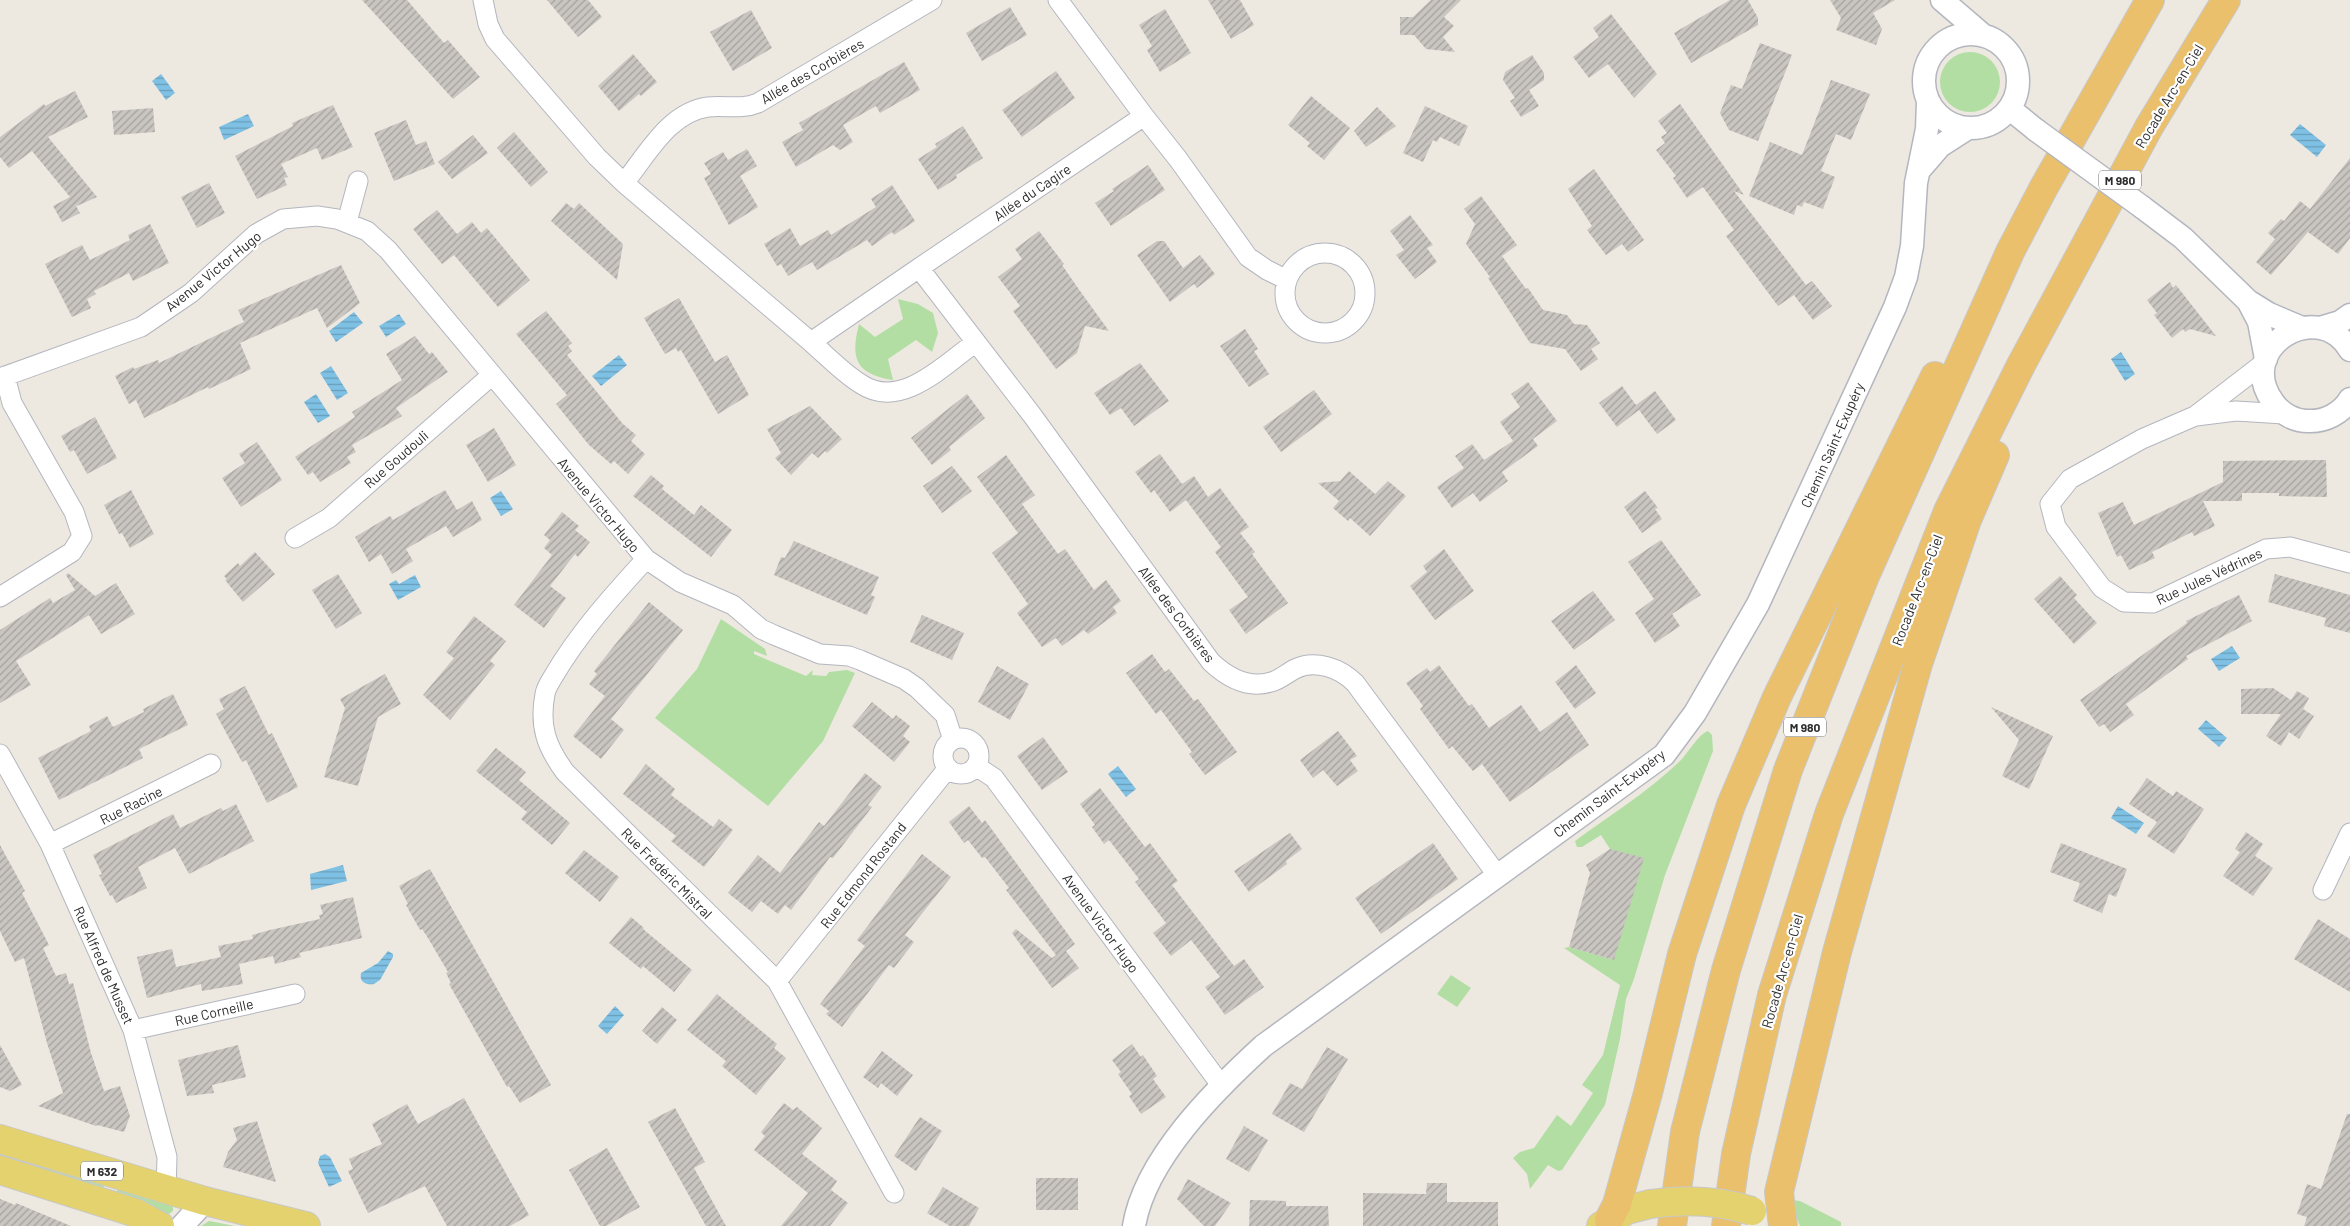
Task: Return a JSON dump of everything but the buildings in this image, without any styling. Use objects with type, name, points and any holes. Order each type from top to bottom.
[{"type":"highway","name":"M 980","points":[[1672,1226],[1685,1132],[1724,980],[1788,770],[1866,576],[2010,252],[2044,187],[2150,0]]},
{"type":"highway","name":"Rocade Arc-en-Ciel","points":[[1726,1226],[1736,1154],[1772,995],[1828,814],[1948,511],[2021,365],[2149,127],[2226,0]]},
{"type":"highway","points":[[1605,1223],[1616,1204],[1645,1102],[1682,954],[1731,805],[1777,697],[1985,275],[2010,252]]},
{"type":"highway","points":[[1782,1226],[1778,1192],[1840,943],[1918,664],[1967,520],[2021,398],[2021,365]]},
{"type":"main road","name":"M 632","points":[[0,1139],[278,1223],[306,1226]]},
{"type":"main road","name":"M 632","points":[[0,1170],[160,1226]]},
{"type":"main road","points":[[1605,1223],[1628,1210],[1676,1200],[1725,1204],[1752,1211],[1782,1226]]},
{"type":"street","points":[[483,0],[488,24],[495,39],[597,157],[624,184],[860,384],[876,391],[892,392],[910,387],[976,342]]},
{"type":"street","name":"Allée des Corbières","points":[[624,184],[678,118],[686,113],[708,107],[748,107],[758,103],[906,6],[932,0]]},
{"type":"street","points":[[1058,0],[1178,159],[1248,257],[1267,270],[1287,280]]},
{"type":"street","points":[[1937,0],[1942,27],[1940,46]]},
{"type":"street","points":[[1942,0],[1984,36]]},
{"type":"street","points":[[1973,34],[1984,36],[1996,41],[2005,49],[2014,62],[2018,78],[2017,94],[2010,109],[1991,124],[1968,128],[1956,126],[1935,112],[1928,102],[1924,90],[1926,66],[1940,46],[1961,35],[1973,34]]},
{"type":"street","name":"Chemin Saint-Exupéry","points":[[1134,1226],[1146,1188],[1166,1155],[1221,1085],[1263,1046],[1664,755],[1695,712],[1758,604],[1895,307],[1906,277],[1912,246],[1916,183],[1921,168],[1927,129],[1928,102]]},
{"type":"street","points":[[2010,109],[2182,238],[2248,301],[2269,314],[2340,338],[2350,350]]},
{"type":"street","name":"Allée du Cagire","points":[[919,268],[1144,116]]},
{"type":"street","name":"Chemin Saint-Exupéry","points":[[1921,168],[1940,146],[1968,128]]},
{"type":"street","points":[[346,222],[358,181]]},
{"type":"street","name":"Avenue Victor Hugo","points":[[2,377],[141,327],[191,292],[256,234],[282,219],[317,216],[346,222],[367,231],[378,240],[646,559],[680,582],[733,605],[760,628],[774,635],[820,654],[849,656],[904,678],[945,715],[953,740]]},
{"type":"street","points":[[1333,254],[1344,258],[1360,274],[1365,284],[1366,296],[1363,307],[1358,317],[1350,325],[1340,330],[1329,333],[1312,331],[1297,322],[1290,313],[1285,291],[1287,280],[1292,270],[1310,256],[1333,254]]},
{"type":"street","points":[[811,342],[919,268]]},
{"type":"street","name":"Allée des Corbières","points":[[919,268],[1032,415],[1211,662],[1233,679],[1259,684],[1271,682],[1307,665],[1318,665],[1346,674],[1355,683],[1498,876]]},
{"type":"street","points":[[2248,301],[2259,322],[2265,361]]},
{"type":"street","points":[[2350,315],[2340,322],[2311,328],[2280,338],[2270,349],[2265,361],[2263,374],[2269,396],[2284,414],[2296,419],[2308,421],[2341,416],[2350,399]]},
{"type":"street","name":"Rue Jules Védrines","points":[[2265,361],[2195,416],[2142,439],[2070,479],[2050,504],[2056,526],[2102,588],[2124,602],[2153,603],[2266,549],[2290,547],[2350,562]]},
{"type":"street","name":"Rue Goudouli","points":[[295,538],[329,518],[492,375]]},
{"type":"street","points":[[0,597],[72,552],[82,536],[74,512],[12,403],[2,377]]},
{"type":"street","name":"Rue Jules Védrines","points":[[2195,416],[2236,411],[2284,414]]},
{"type":"street","name":"Rue Frédéric Mistral","points":[[646,559],[613,596],[563,659],[545,692],[543,724],[550,751],[565,772],[777,981],[894,1193]]},
{"type":"street","points":[[961,738],[972,742],[979,754],[976,766],[964,774],[953,772],[948,768],[943,757],[944,749],[953,740],[961,738]]},
{"type":"street","name":"Rue Alfred de Musset","points":[[0,754],[50,844],[133,1030],[167,1157],[166,1190]]},
{"type":"street","name":"Rue Racine","points":[[50,844],[212,764]]},
{"type":"street","name":"Avenue Victor Hugo","points":[[976,766],[994,778],[1221,1085]]},
{"type":"street","name":"Rue Edmond Rostand","points":[[777,981],[948,768]]},
{"type":"street","points":[[2323,890],[2350,833]]},
{"type":"street","name":"Rue Corneille","points":[[133,1030],[295,994]]},
{"type":"street","points":[[182,1226],[205,1201]]},
{"type":"green space","points":[[1964,52],[1976,52],[1987,57],[1995,65],[2000,76],[1998,94],[1987,107],[1976,112],[1964,112],[1953,107],[1945,99],[1940,88],[1940,76],[1945,65],[1953,57]]},
{"type":"green space","points":[[898,299],[918,304],[933,313],[938,333],[932,352],[916,340],[888,359],[893,380],[871,374],[864,369],[856,356],[855,347],[859,324],[875,337],[903,319]]},
{"type":"green space","points":[[721,619],[765,649],[767,656],[754,651],[754,654],[806,676],[813,670],[812,675],[826,676],[829,672],[847,670],[855,673],[823,741],[768,806],[655,718],[697,669]]},
{"type":"green space","points":[[1708,731],[1712,735],[1713,751],[1665,875],[1634,979],[1626,999],[1620,1039],[1605,1105],[1562,1170],[1558,1171],[1548,1165],[1530,1189],[1527,1174],[1513,1158],[1520,1152],[1534,1148],[1557,1115],[1571,1126],[1593,1093],[1582,1085],[1603,1055],[1620,985],[1564,948],[1569,947],[1614,960],[1610,849],[1601,835],[1582,847],[1577,847],[1575,841],[1657,781],[1682,759],[1698,739]]},
{"type":"green space","points":[[1451,975],[1471,988],[1457,1007],[1437,994]]},
{"type":"green space","points":[[0,1148],[105,1180],[103,1190],[0,1157]]},
{"type":"green space","points":[[119,1185],[173,1203],[173,1211],[169,1214],[164,1214],[116,1194]]},
{"type":"green space","points":[[1792,1200],[1800,1201],[1841,1222],[1841,1226],[1800,1226],[1793,1210]]},
{"type":"green space","points":[[209,1221],[235,1226],[201,1226]]},
{"type":"water","points":[[161,74],[175,93],[166,100],[152,81]]},
{"type":"water","points":[[248,114],[254,126],[224,140],[219,127]]},
{"type":"water","points":[[2300,124],[2326,145],[2317,157],[2290,135]]},
{"type":"water","points":[[354,312],[363,323],[336,342],[329,331]]},
{"type":"water","points":[[399,314],[406,324],[386,337],[379,326]]},
{"type":"water","points":[[2121,352],[2135,374],[2125,381],[2111,359]]},
{"type":"water","points":[[619,355],[627,365],[601,386],[592,376]]},
{"type":"water","points":[[331,366],[348,393],[337,400],[320,373]]},
{"type":"water","points":[[316,394],[330,416],[318,423],[304,402]]},
{"type":"water","points":[[501,491],[513,509],[501,516],[490,498]]},
{"type":"water","points":[[415,575],[421,587],[398,600],[389,584],[396,580],[399,584]]},
{"type":"water","points":[[2232,646],[2240,658],[2219,671],[2211,659]]},
{"type":"water","points":[[2206,720],[2227,738],[2219,747],[2198,729]]},
{"type":"water","points":[[1118,766],[1136,789],[1126,797],[1108,774]]},
{"type":"water","points":[[2118,806],[2144,823],[2136,834],[2111,818]]},
{"type":"water","points":[[343,865],[347,881],[311,890],[310,874]]},
{"type":"water","points":[[388,951],[393,954],[393,957],[380,980],[374,984],[364,982],[361,979],[361,973],[378,963]]},
{"type":"water","points":[[615,1006],[624,1015],[607,1034],[598,1026]]},
{"type":"water","points":[[325,1154],[330,1157],[342,1181],[329,1187],[318,1163],[320,1156]]}]
